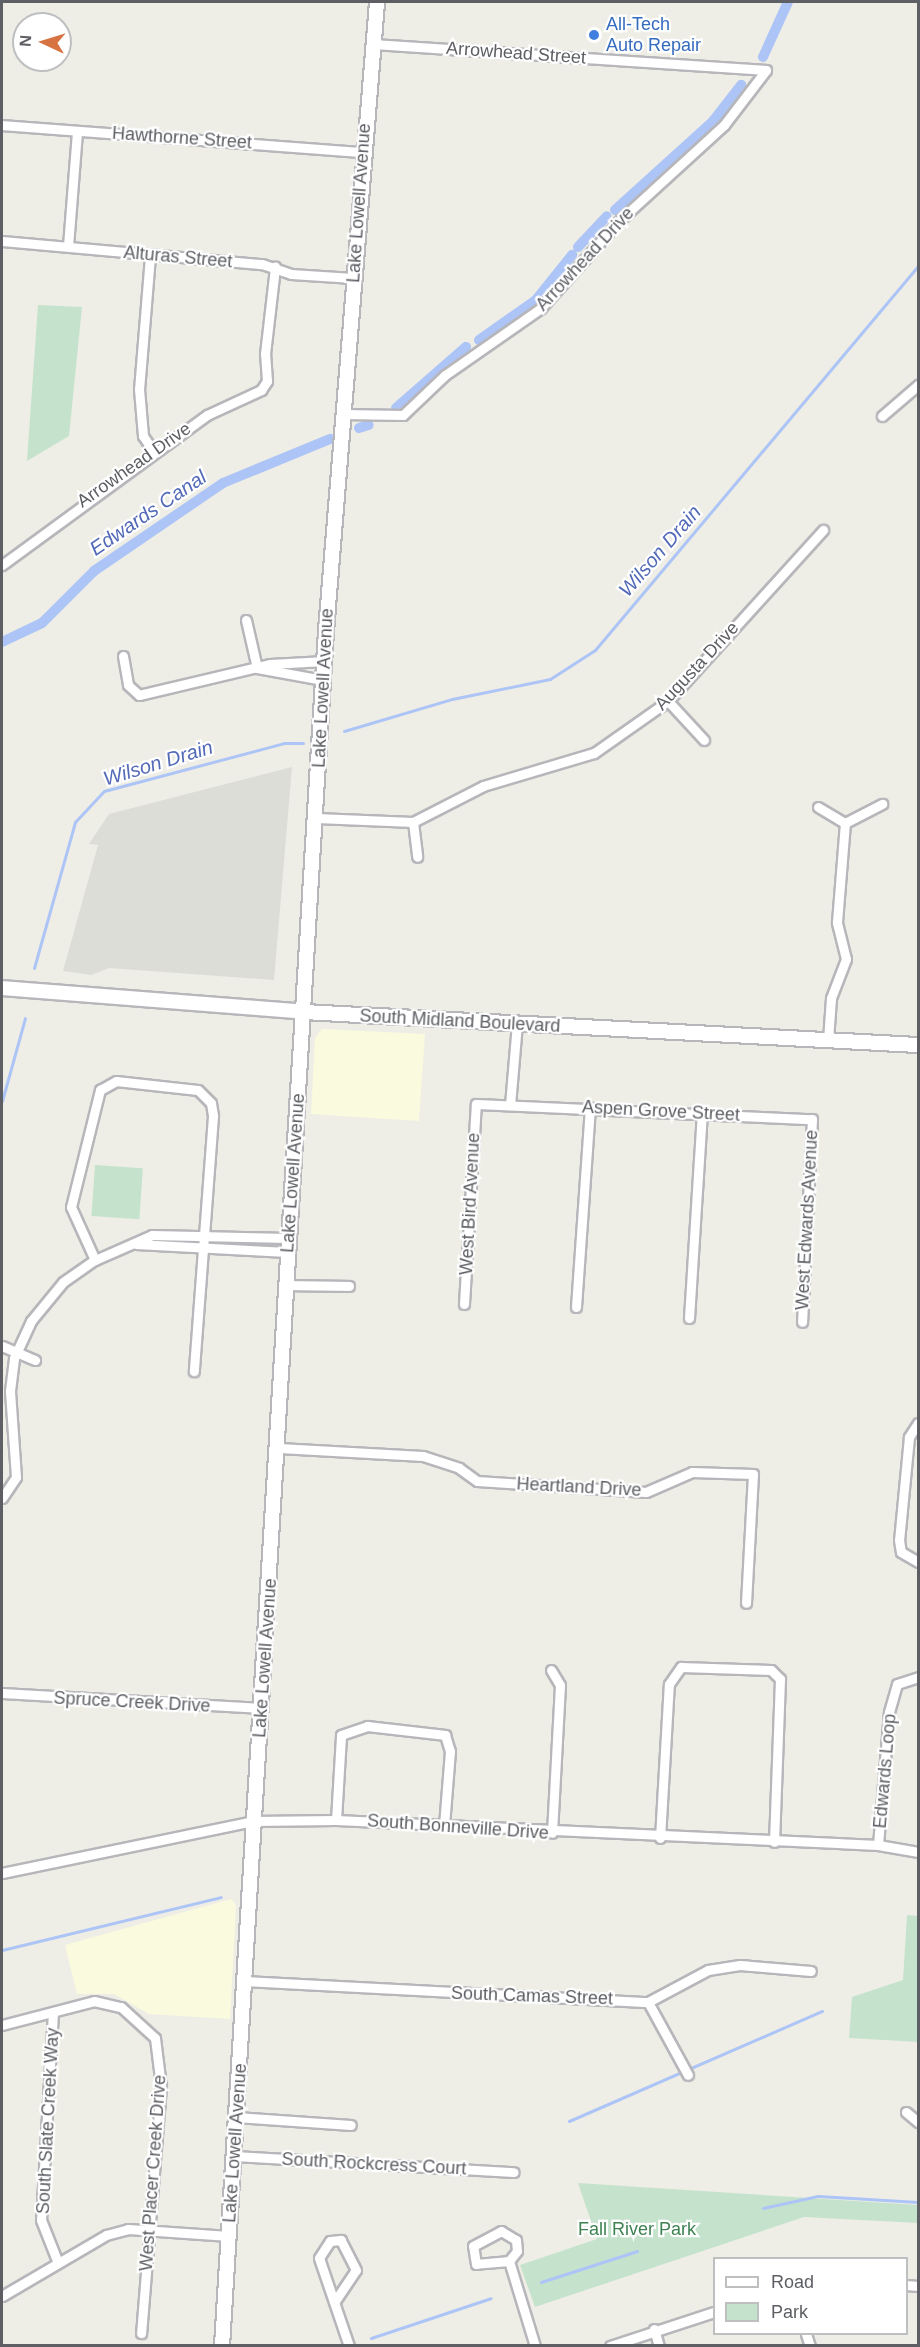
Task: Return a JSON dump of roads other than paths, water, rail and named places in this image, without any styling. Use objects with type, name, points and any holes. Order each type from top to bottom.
[{"type":"main road","name":"Lake Lowell Avenue","points":[[222,2346],[253,1821],[279,1448],[285,1285],[304,1012],[323,680],[362,152],[377,2]]},
{"type":"main road","name":"South Midland Boulevard","points":[[2,988],[304,1012],[918,1045]]},
{"type":"street","name":"Arrowhead Street","points":[[374,44],[766,70]]},
{"type":"street","name":"Arrowhead Drive","points":[[343,414],[403,415],[445,375],[541,308],[620,220],[724,125],[766,70]]},
{"type":"street","name":"Hawthorne Street","points":[[2,124],[362,152]]},
{"type":"street","points":[[68,246],[77,131]]},
{"type":"street","name":"Alturas Street","points":[[2,242],[68,246],[275,267],[291,274],[353,278]]},
{"type":"street","points":[[150,256],[138,389],[143,436],[154,452]]},
{"type":"street","name":"Arrowhead Drive","points":[[2,565],[154,452],[267,381],[265,354],[275,267]]},
{"type":"street","points":[[882,416],[918,385]]},
{"type":"street","name":"Augusta Drive","points":[[316,818],[413,822],[483,786],[594,753],[668,701],[823,530]]},
{"type":"street","points":[[246,620],[257,668]]},
{"type":"street","points":[[123,656],[128,685],[139,695],[197,684],[257,668],[325,661]]},
{"type":"street","points":[[257,668],[323,680]]},
{"type":"street","points":[[668,701],[705,740]]},
{"type":"street","points":[[845,823],[882,804]]},
{"type":"street","points":[[818,807],[845,823]]},
{"type":"street","points":[[413,822],[417,857]]},
{"type":"street","points":[[828,1040],[831,998],[846,959],[837,922],[845,823]]},
{"type":"street","points":[[510,1105],[517,1024]]},
{"type":"street","points":[[95,1260],[74,1218],[72,1194],[94,1100],[116,1081],[189,1086],[211,1103],[206,1235],[194,1371]]},
{"type":"street","name":"Aspen Grove Street","points":[[476,1104],[590,1107],[812,1119]]},
{"type":"street","name":"West Bird Avenue","points":[[464,1304],[476,1104]]},
{"type":"street","points":[[576,1307],[590,1107]]},
{"type":"street","points":[[689,1318],[702,1113]]},
{"type":"street","name":"West Edwards Avenue","points":[[802,1322],[812,1119]]},
{"type":"street","points":[[2,1498],[16,1477],[10,1391],[16,1350],[43,1303],[95,1260],[136,1244],[152,1235],[206,1235],[288,1245]]},
{"type":"street","points":[[136,1244],[205,1247],[288,1245]]},
{"type":"street","points":[[285,1285],[349,1286]]},
{"type":"street","points":[[2,1346],[35,1360]]},
{"type":"street","points":[[918,1423],[909,1437],[899,1540],[901,1552],[918,1562]]},
{"type":"street","name":"Heartland Drive","points":[[279,1448],[423,1456],[459,1468],[477,1481],[646,1492],[692,1472],[753,1474],[746,1603]]},
{"type":"street","points":[[660,1838],[669,1683],[681,1667],[771,1670],[780,1679],[774,1842]]},
{"type":"street","points":[[551,1671],[560,1685],[552,1833]]},
{"type":"street","name":"Edwards Loop","points":[[878,1845],[889,1712],[897,1684],[918,1677]]},
{"type":"street","name":"Spruce Creek Drive","points":[[2,1693],[262,1708]]},
{"type":"street","points":[[336,1820],[341,1735],[367,1726],[445,1735],[450,1751],[444,1826]]},
{"type":"street","name":"South Bonneville Drive","points":[[2,1873],[253,1821],[336,1820],[660,1838],[878,1845],[918,1852]]},
{"type":"street","points":[[688,2075],[648,2002],[708,1970],[740,1965],[811,1971]]},
{"type":"street","name":"South Camas Street","points":[[244,1981],[648,2002]]},
{"type":"street","name":"West Placer Creek Drive","points":[[72,2006],[94,2001],[121,2007],[155,2038],[161,2077],[141,2333]]},
{"type":"street","name":"South Slate Creek Way","points":[[2,2025],[72,2006]]},
{"type":"street","name":"South Slate Creek Way","points":[[53,2012],[41,2220],[58,2263]]},
{"type":"street","points":[[906,2112],[918,2122]]},
{"type":"street","points":[[236,2116],[351,2125]]},
{"type":"street","name":"South Rockcress Court","points":[[234,2156],[514,2172]]},
{"type":"street","points":[[2,2296],[106,2235],[150,2230],[229,2236]]},
{"type":"street","points":[[501,2230],[510,2234],[517,2251],[509,2261],[476,2264],[473,2246],[501,2230]]},
{"type":"street","points":[[334,2301],[356,2270],[341,2240],[330,2241],[319,2258],[349,2346]]},
{"type":"street","points":[[509,2261],[535,2346]]},
{"type":"street","points":[[610,2346],[654,2329],[713,2312]]},
{"type":"street","points":[[654,2329],[659,2346]]},
{"type":"waterway","name":"Edwards Canal","points":[[763,57],[788,2]]},
{"type":"waterway","name":"Edwards Canal","points":[[615,210],[713,121],[741,85]]},
{"type":"waterway","name":"Edwards Canal","points":[[578,247],[607,216]]},
{"type":"waterway","name":"Edwards Canal","points":[[479,340],[536,300],[572,255]]},
{"type":"waterway","name":"Wilson Drain","points":[[344,731],[452,699],[550,679],[595,650],[918,266]]},
{"type":"waterway","name":"Edwards Canal","points":[[396,408],[466,347]]},
{"type":"waterway","name":"Edwards Canal","points":[[359,428],[369,425]]},
{"type":"waterway","name":"Edwards Canal","points":[[2,642],[42,623],[94,571],[223,483],[330,439]]},
{"type":"waterway","name":"Wilson Drain","points":[[34,968],[75,822],[104,791],[284,743],[303,743]]},
{"type":"waterway","name":"Wilson Drain","points":[[2,1101],[25,1018]]},
{"type":"waterway","points":[[2,1950],[221,1897]]},
{"type":"waterway","points":[[569,2121],[822,2011]]},
{"type":"waterway","points":[[763,2208],[818,2196],[918,2202]]},
{"type":"waterway","points":[[541,2282],[637,2251]]},
{"type":"waterway","points":[[371,2338],[491,2298]]},
{"type":"place","name":"All-Tech Auto Repair","points":[[594,35]]},
{"type":"park label","name":"Fall River Park","points":[[637,2229]]}]
